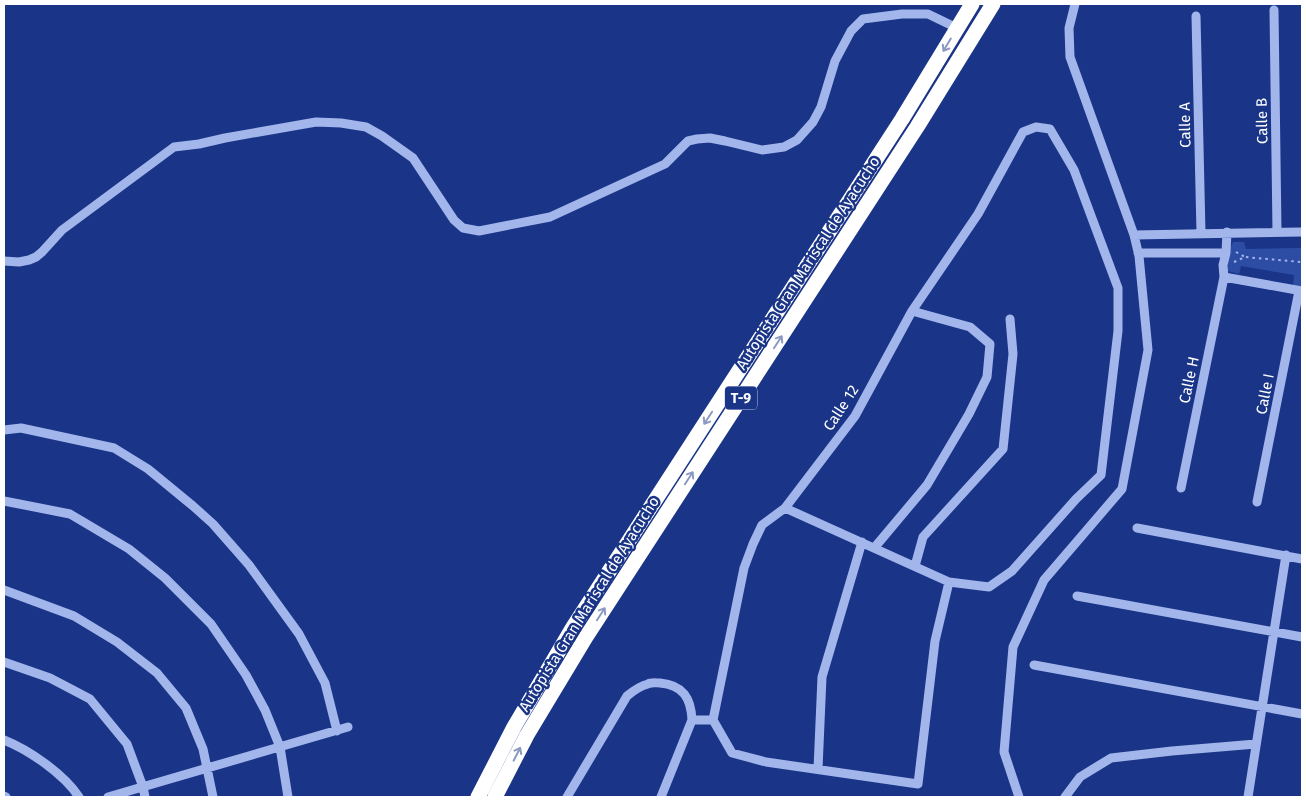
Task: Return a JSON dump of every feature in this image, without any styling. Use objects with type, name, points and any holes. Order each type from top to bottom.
[{"type":"highway","name":"Autopista Gran Mariscal de Ayacucho","points":[[478,797],[514,728],[573,627],[902,119],[972,4]]},
{"type":"highway","name":"Autopista Gran Mariscal de Ayacucho","points":[[495,797],[527,734],[586,637],[917,127],[993,4]]},
{"type":"street","points":[[1019,797],[1004,752],[1013,647],[1044,580],[1122,489],[1148,350],[1138,253],[1134,234],[1070,57],[1069,28],[1075,4]]},
{"type":"street","name":"Calle B","points":[[1274,10],[1278,232]]},
{"type":"street","points":[[4,261],[19,262],[36,257],[62,230],[174,147],[316,122],[366,127],[413,158],[454,220],[463,228],[479,232],[550,217],[665,164],[688,141],[710,138],[762,150],[777,149],[791,144],[803,135],[813,122],[839,53],[851,31],[863,19],[902,14],[928,14],[957,28]]},
{"type":"street","name":"Calle A","points":[[1196,16],[1201,233]]},
{"type":"street","name":"Calle 12","points":[[713,720],[744,568],[752,544],[762,524],[785,508],[855,416],[912,311],[978,214],[1023,132],[1036,127],[1050,129],[1074,170],[1118,288],[1118,332],[1101,475],[1076,499],[1012,571],[989,587],[950,582]]},
{"type":"street","name":"Calle H","points":[[1181,488],[1224,277],[1223,259],[1229,251],[1227,232]]},
{"type":"street","points":[[1134,234],[1302,232]]},
{"type":"street","points":[[1138,253],[1229,251]]},
{"type":"street","points":[[1224,277],[1300,291]]},
{"type":"street","name":"Calle I","points":[[1258,502],[1300,291]]},
{"type":"street","points":[[875,547],[927,485],[969,414],[987,377],[990,344],[970,327],[912,311]]},
{"type":"street","points":[[915,566],[923,537],[1003,449],[1013,354],[1010,319]]},
{"type":"street","points":[[4,430],[21,428],[114,448],[148,469],[193,506],[225,537],[249,565],[299,634],[325,683],[336,731]]},
{"type":"street","points":[[4,501],[70,514],[129,549],[165,578],[211,624],[246,675],[266,710],[280,747],[288,797]]},
{"type":"street","points":[[692,720],[713,720],[732,753],[766,762],[818,768],[918,784],[935,641],[950,582],[785,508]]},
{"type":"street","points":[[1137,528],[1302,559]]},
{"type":"street","points":[[818,768],[822,677],[862,542]]},
{"type":"street","points":[[1248,797],[1286,555]]},
{"type":"street","points":[[4,590],[74,616],[117,642],[158,673],[186,708],[203,749],[213,797]]},
{"type":"street","points":[[1077,596],[1302,637]]},
{"type":"street","points":[[4,662],[50,678],[90,699],[128,744],[144,787],[144,797]]},
{"type":"street","points":[[1034,665],[1302,714]]},
{"type":"street","points":[[567,797],[627,696],[637,688],[649,683],[670,684],[685,694],[692,706],[692,720],[661,797]]},
{"type":"street","points":[[108,797],[348,728]]},
{"type":"street","points":[[4,740],[35,756],[61,777],[79,797]]},
{"type":"street","points":[[1065,797],[1080,777],[1110,758],[1256,744]]},
{"type":"path","points":[[1229,251],[1245,257],[1301,261],[1302,266]]},
{"type":"path","points":[[1230,264],[1245,257]]},
{"type":"shaded area","points":[[1302,239],[1302,287],[1293,286],[1294,275],[1241,266],[1239,274],[1228,271],[1230,249],[1233,242],[1244,242],[1246,249],[1301,248]]}]
